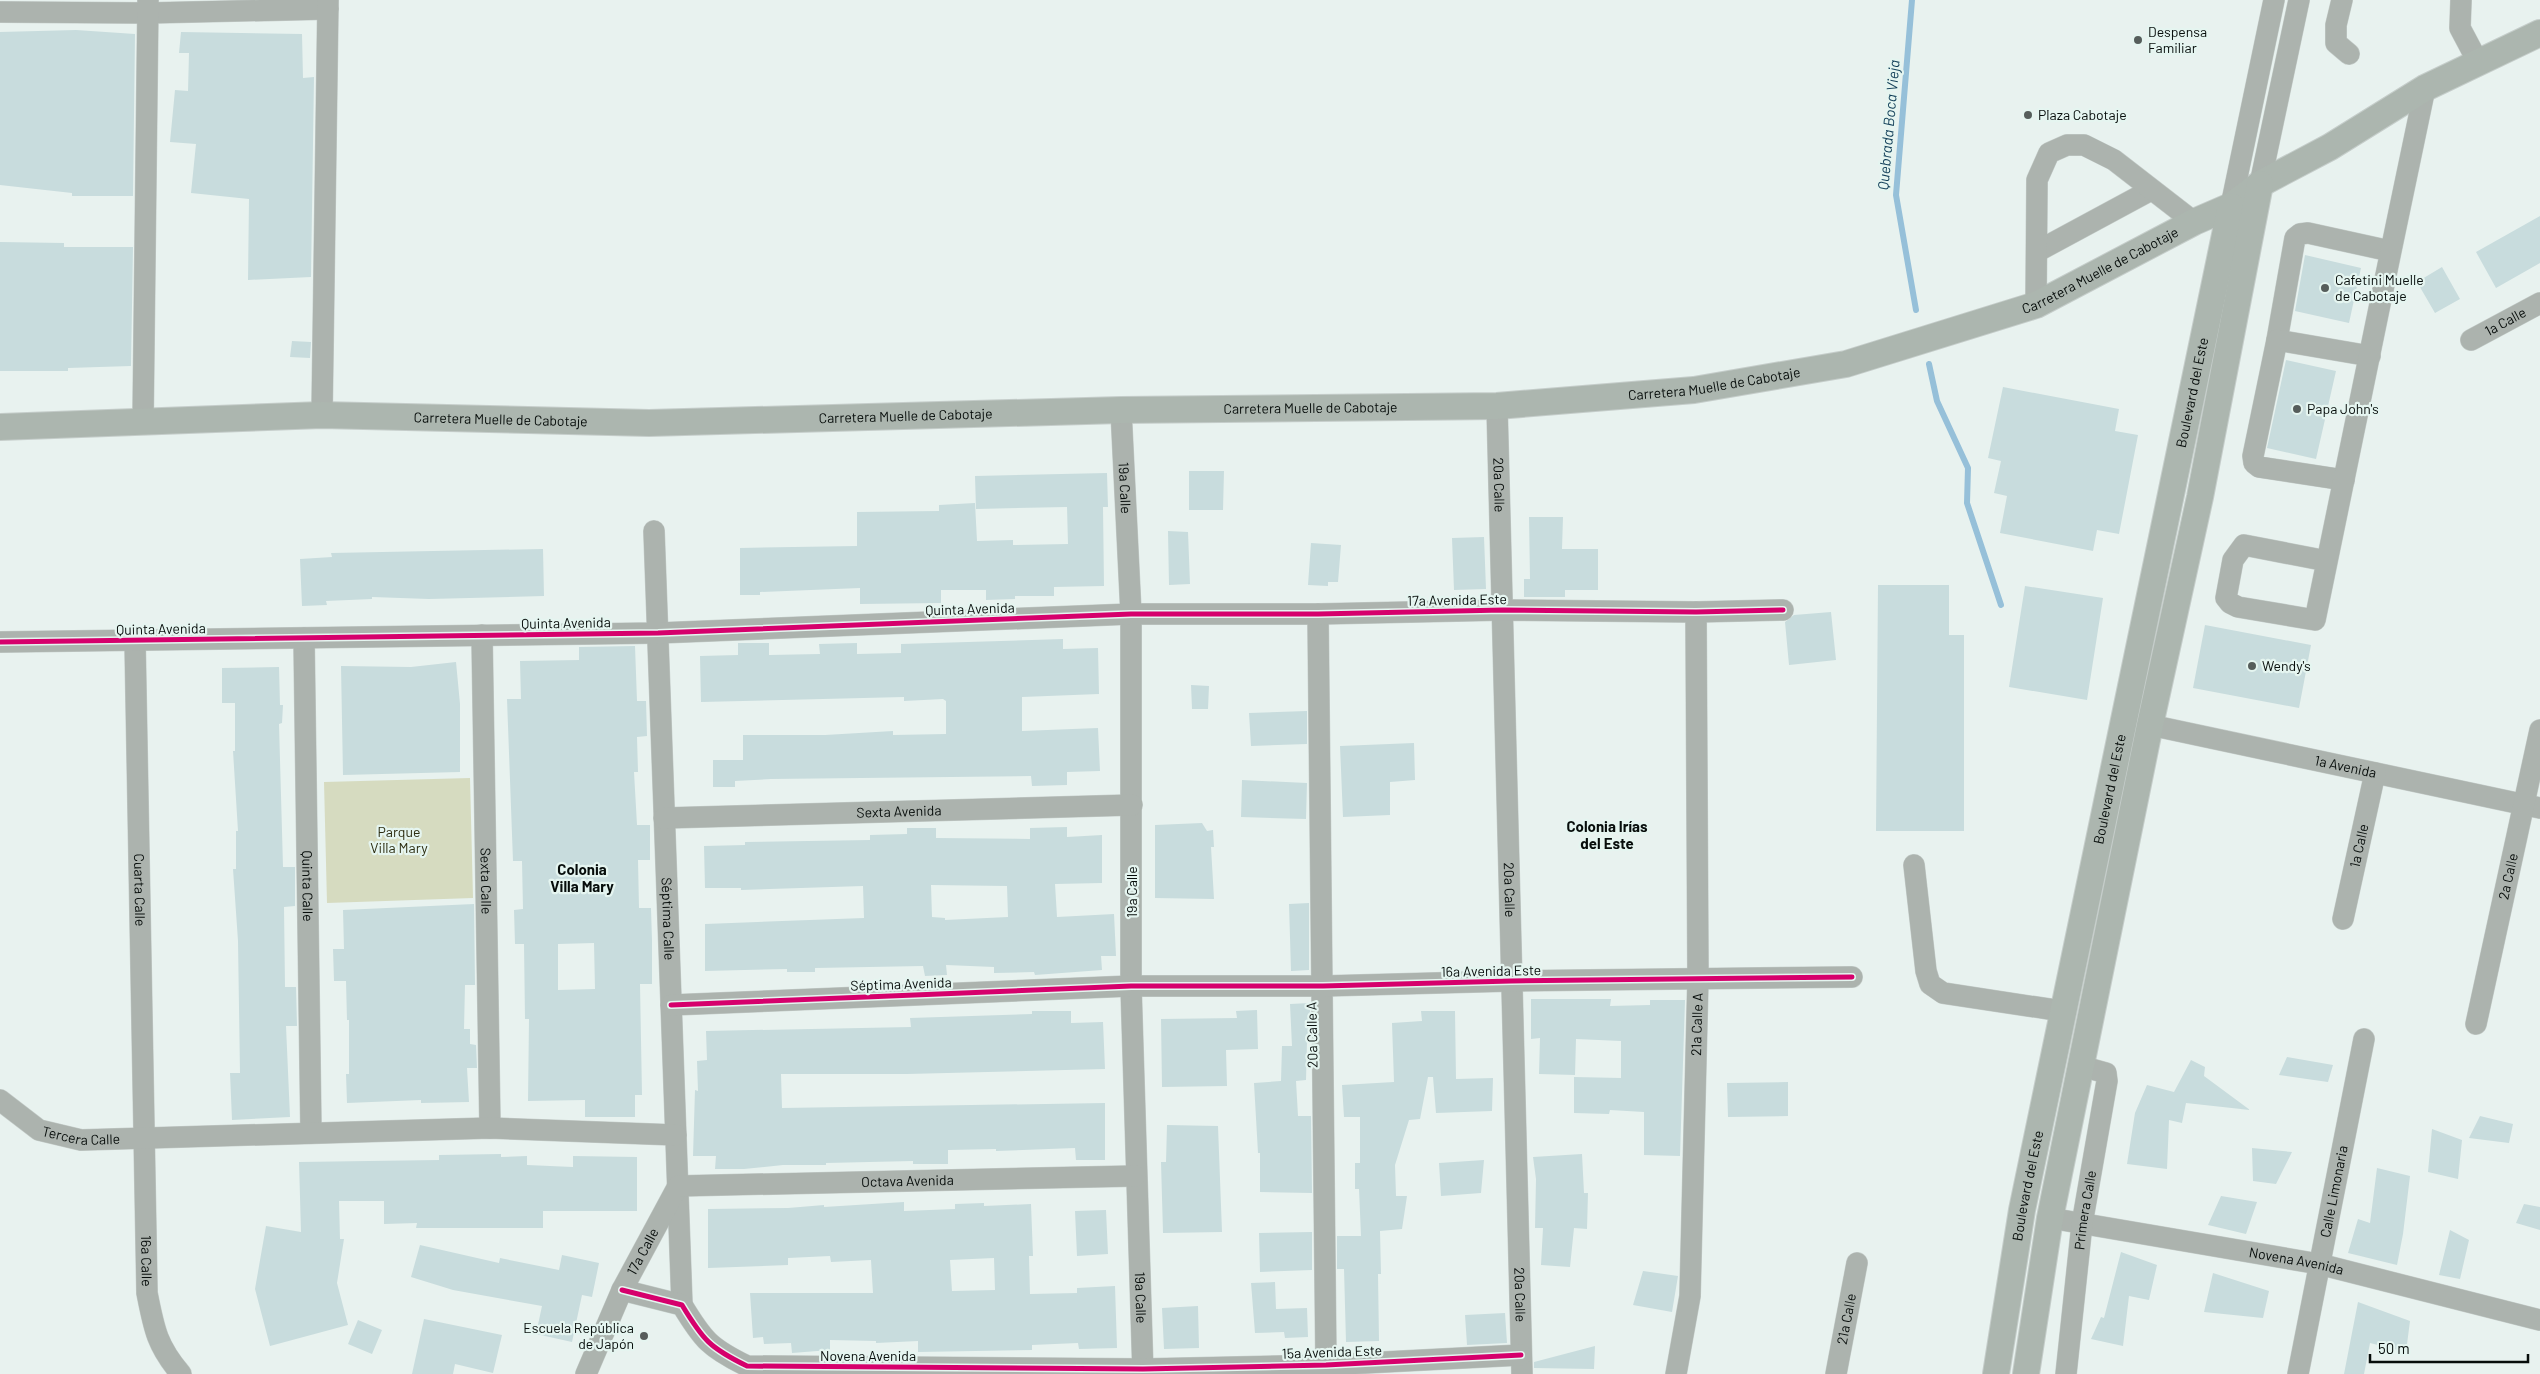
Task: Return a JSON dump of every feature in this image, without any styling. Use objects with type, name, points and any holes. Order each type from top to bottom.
[{"type":"main road","name":"Carretera Muelle de Cabotaje","points":[[0,427],[322,415],[649,423],[1121,410],[1497,406],[1694,390],[1846,364],[2036,305],[2194,222],[2231,206],[2260,184],[2330,147],[2426,88],[2540,33]]},
{"type":"main road","name":"Boulevard del Este","points":[[2026,1374],[2050,1218],[2150,725],[2200,496],[2260,184]]},
{"type":"main road","name":"Boulevard del Este","points":[[1996,1374],[2022,1210],[2062,1011],[2231,206]]},
{"type":"street","points":[[2231,206],[2274,0]]},
{"type":"street","points":[[2260,184],[2299,0]]},
{"type":"street","points":[[2342,0],[2336,25],[2336,44],[2349,54]]},
{"type":"street","points":[[2460,0],[2460,28],[2478,62]]},
{"type":"street","points":[[0,12],[148,6],[328,5],[322,415]]},
{"type":"street","points":[[143,423],[148,6]]},
{"type":"street","points":[[2327,561],[2244,545],[2233,560],[2226,598],[2230,603],[2238,607],[2315,620],[2370,356],[2390,251],[2426,88]]},
{"type":"street","points":[[2036,305],[2038,251],[2037,180],[2049,153],[2067,146],[2084,145],[2114,160],[2194,222]]},
{"type":"street","points":[[2038,251],[2151,190]]},
{"type":"street","points":[[2344,480],[2259,467],[2254,463],[2253,456],[2296,238],[2300,234],[2308,233],[2390,251]]},
{"type":"street","name":"1a Calle","points":[[2471,340],[2540,303]]},
{"type":"street","points":[[2277,340],[2370,356]]},
{"type":"street","name":"20a Calle","points":[[1497,406],[1522,1364]]},
{"type":"street","name":"19a Calle","points":[[1121,410],[1131,614],[1131,986],[1135,1176],[1143,1371]]},
{"type":"street","name":"Séptima Calle","points":[[654,531],[682,1305]]},
{"type":"street","name":"17a Avenida Este","points":[[1131,614],[1318,614],[1503,610],[1696,612],[1783,610]]},
{"type":"street","name":"21a Calle A","points":[[1676,1374],[1690,1296],[1698,978],[1696,612]]},
{"type":"street","name":"Quinta Avenida","points":[[0,642],[658,633],[1131,614]]},
{"type":"street","name":"20a Calle A","points":[[1318,614],[1326,1365]]},
{"type":"street","name":"Sexta Calle","points":[[482,635],[490,1128]]},
{"type":"street","name":"Quinta Calle","points":[[304,638],[311,1133]]},
{"type":"street","name":"Cuarta Calle","points":[[135,640],[144,1140]]},
{"type":"street","name":"1a Avenida","points":[[2150,725],[2532,806]]},
{"type":"street","name":"2a Calle","points":[[2476,1024],[2532,806],[2540,730]]},
{"type":"street","name":"1a Calle","points":[[2343,920],[2374,773]]},
{"type":"street","name":"Sexta Avenida","points":[[664,818],[1132,805]]},
{"type":"street","points":[[1914,865],[1926,971],[1930,984],[1943,994],[2062,1011]]},
{"type":"street","name":"16a Avenida Este","points":[[1131,986],[1323,986],[1511,981],[1852,977]]},
{"type":"street","name":"Séptima Avenida","points":[[671,1005],[1131,986]]},
{"type":"street","name":"Calle Limonaria","points":[[2298,1374],[2364,1039]]},
{"type":"street","name":"Primera Calle","points":[[2066,1374],[2082,1224],[2107,1081],[2106,1073],[2081,1066]]},
{"type":"street","name":"Tercera Calle","points":[[0,1100],[39,1130],[81,1140],[144,1140],[490,1128],[676,1135]]},
{"type":"street","name":"16a Calle","points":[[144,1140],[147,1294],[155,1335],[170,1362],[181,1374]]},
{"type":"street","name":"Octava Avenida","points":[[678,1186],[1135,1176]]},
{"type":"street","name":"17a Calle","points":[[586,1374],[622,1290],[678,1186]]},
{"type":"street","name":"Novena Avenida","points":[[2050,1218],[2319,1264],[2540,1320]]},
{"type":"street","name":"21a Calle","points":[[1836,1374],[1857,1263]]},
{"type":"street","points":[[622,1290],[682,1305]]},
{"type":"street","name":"Novena Avenida","points":[[682,1305],[698,1332],[718,1352],[747,1366],[1143,1371]]},
{"type":"street","name":"15a Avenida Este","points":[[1143,1371],[1326,1365],[1522,1364]]},
{"type":"green space","name":"Parque Villa Mary","points":[[470,778],[473,898],[327,903],[324,782]]},
{"type":"building","points":[[76,30],[135,34],[133,196],[72,196],[72,193],[0,185],[0,32]]},
{"type":"building","points":[[181,32],[302,34],[303,78],[314,77],[311,277],[248,280],[249,199],[191,193],[196,144],[170,142],[175,90],[188,91],[189,53],[179,53]]},
{"type":"building","points":[[2540,216],[2540,263],[2496,288],[2476,252]]},
{"type":"building","points":[[0,242],[64,243],[64,247],[133,247],[131,366],[68,368],[68,371],[0,371]]},
{"type":"building","name":"Cafetini Muelle de Cabotaje","points":[[2305,255],[2361,268],[2349,323],[2295,311]]},
{"type":"building","points":[[2442,267],[2460,299],[2435,313],[2417,282]]},
{"type":"building","points":[[292,341],[311,342],[310,358],[290,357]]},
{"type":"building","name":"Papa John's","points":[[2286,360],[2336,371],[2316,459],[2267,448]]},
{"type":"building","points":[[2003,387],[2119,409],[2115,431],[2138,435],[2119,534],[2097,530],[2093,551],[2000,533],[2007,496],[1994,493],[2001,461],[1988,458]]},
{"type":"building","points":[[1189,471],[1224,471],[1223,510],[1189,510]]},
{"type":"building","points":[[1107,473],[1108,507],[1103,507],[1104,586],[1054,587],[1054,596],[1015,596],[1015,599],[986,600],[986,590],[941,590],[941,603],[860,604],[860,588],[760,592],[760,595],[740,595],[740,548],[857,546],[857,512],[939,511],[939,505],[975,503],[977,541],[1013,540],[1013,545],[1068,544],[1067,507],[976,509],[975,476]]},
{"type":"building","points":[[1529,517],[1563,517],[1562,549],[1598,549],[1598,590],[1565,590],[1565,597],[1524,597],[1524,579],[1530,579]]},
{"type":"building","points":[[1168,531],[1188,532],[1190,584],[1169,585]]},
{"type":"building","points":[[1484,537],[1486,589],[1454,590],[1452,538]]},
{"type":"building","points":[[1311,543],[1341,545],[1338,582],[1328,582],[1328,586],[1308,585]]},
{"type":"building","points":[[543,549],[544,596],[429,599],[372,597],[372,599],[326,601],[327,605],[302,606],[300,559],[332,557],[331,553]]},
{"type":"building","points":[[1878,585],[1949,585],[1949,635],[1964,635],[1964,831],[1876,831]]},
{"type":"building","points":[[2025,586],[2103,598],[2087,700],[2009,687]]},
{"type":"building","points":[[1831,612],[1836,660],[1789,665],[1785,622],[1794,615]]},
{"type":"building","name":"Wendy's","points":[[2205,625],[2311,645],[2299,708],[2193,688]]},
{"type":"building","points":[[1063,639],[1063,649],[1098,648],[1099,694],[1022,697],[1022,731],[1098,728],[1100,771],[1067,772],[1067,785],[1032,786],[1031,776],[771,779],[735,781],[735,787],[713,787],[713,760],[743,760],[743,735],[825,735],[893,731],[893,735],[946,734],[946,701],[943,699],[904,701],[904,697],[701,702],[700,656],[738,655],[738,643],[769,643],[769,655],[820,654],[819,644],[857,643],[857,654],[901,653],[901,644]]},
{"type":"building","points":[[635,646],[637,701],[646,701],[647,736],[637,737],[638,772],[634,772],[637,825],[650,825],[650,860],[638,860],[639,908],[651,908],[652,984],[640,984],[642,1095],[635,1095],[635,1117],[585,1117],[585,1100],[528,1101],[529,1019],[525,1019],[524,944],[515,944],[514,910],[523,909],[522,861],[513,861],[507,699],[521,699],[520,661],[579,660],[579,647]],"holes":[[[594,943],[595,989],[558,990],[558,944]]]},
{"type":"building","points":[[456,662],[460,704],[460,772],[343,775],[341,666],[411,667]]},
{"type":"building","points":[[279,667],[280,705],[283,705],[282,723],[279,724],[283,867],[295,867],[295,906],[284,907],[285,987],[296,987],[297,1026],[286,1026],[290,1117],[232,1120],[230,1073],[240,1073],[238,941],[233,869],[236,869],[236,831],[238,831],[233,751],[235,751],[235,703],[222,703],[222,668]]},
{"type":"building","points":[[1191,685],[1209,686],[1208,709],[1192,709]]},
{"type":"building","points":[[1307,711],[1307,744],[1251,746],[1249,713]]},
{"type":"building","points":[[1414,743],[1415,780],[1390,782],[1390,815],[1343,817],[1340,746]]},
{"type":"building","points":[[1242,780],[1307,783],[1306,819],[1241,817]]},
{"type":"building","points":[[1202,823],[1207,831],[1213,830],[1214,847],[1211,847],[1214,899],[1155,898],[1155,825]]},
{"type":"building","points":[[1067,827],[1067,837],[1102,835],[1102,883],[1055,884],[1057,917],[1114,914],[1116,956],[1101,956],[1102,970],[1035,975],[1034,972],[994,973],[994,967],[946,965],[947,975],[925,976],[923,966],[815,968],[815,972],[787,972],[787,969],[705,971],[705,924],[864,918],[863,886],[741,890],[741,888],[705,888],[704,846],[745,845],[745,842],[870,840],[870,835],[907,834],[907,828],[936,828],[936,838],[1030,839],[1030,828]],"holes":[[[931,885],[1007,886],[1008,917],[945,920],[945,918],[932,917]]]},
{"type":"building","points":[[1309,903],[1309,970],[1291,971],[1289,904]]},
{"type":"building","points":[[474,904],[475,985],[465,985],[464,1029],[470,1029],[470,1044],[476,1045],[477,1068],[467,1068],[469,1102],[421,1103],[421,1100],[347,1103],[346,1074],[349,1074],[349,1020],[347,1020],[346,981],[334,981],[333,949],[344,949],[343,910]]},
{"type":"building","points":[[1531,999],[1611,999],[1610,1006],[1650,1005],[1650,1000],[1685,1000],[1680,1156],[1644,1155],[1644,1112],[1610,1110],[1609,1114],[1574,1113],[1574,1077],[1621,1078],[1621,1041],[1576,1039],[1575,1075],[1539,1074],[1540,1038],[1531,1039]]},
{"type":"building","points":[[1310,1003],[1310,1042],[1307,1042],[1306,1080],[1296,1081],[1298,1116],[1311,1116],[1312,1193],[1260,1192],[1260,1153],[1258,1153],[1254,1083],[1281,1081],[1282,1046],[1292,1046],[1290,1004]]},
{"type":"building","points":[[1257,1010],[1258,1049],[1226,1050],[1227,1086],[1162,1087],[1161,1019],[1237,1018],[1236,1011]]},
{"type":"building","points":[[1032,1011],[1071,1011],[1071,1023],[1103,1022],[1105,1069],[907,1074],[781,1074],[782,1108],[1105,1103],[1105,1160],[1076,1160],[1075,1148],[996,1151],[996,1149],[948,1150],[948,1164],[913,1164],[913,1161],[826,1163],[826,1165],[783,1165],[744,1169],[715,1169],[716,1156],[693,1156],[695,1090],[698,1091],[697,1061],[707,1060],[706,1031],[911,1027],[910,1018],[1032,1014]]},
{"type":"building","points":[[1421,1011],[1455,1011],[1456,1079],[1493,1078],[1492,1111],[1436,1113],[1433,1077],[1428,1077],[1420,1119],[1409,1120],[1395,1165],[1396,1196],[1407,1196],[1402,1229],[1380,1231],[1381,1274],[1378,1274],[1379,1341],[1346,1342],[1344,1269],[1337,1269],[1337,1236],[1361,1236],[1359,1189],[1355,1189],[1355,1163],[1360,1163],[1360,1117],[1344,1117],[1342,1085],[1394,1082],[1392,1023],[1422,1021]]},
{"type":"building","points":[[2287,1057],[2333,1065],[2328,1082],[2279,1075]]},
{"type":"building","points":[[2191,1060],[2205,1067],[2204,1076],[2250,1110],[2186,1103],[2182,1123],[2169,1120],[2167,1169],[2127,1164],[2135,1113],[2147,1085],[2174,1092]]},
{"type":"building","points":[[1788,1082],[1788,1116],[1728,1117],[1727,1083]]},
{"type":"building","points":[[2480,1116],[2513,1124],[2509,1143],[2469,1138]]},
{"type":"building","points":[[1167,1125],[1218,1126],[1222,1232],[1163,1233],[1161,1162],[1166,1162]]},
{"type":"building","points":[[2432,1129],[2462,1140],[2458,1179],[2428,1172]]},
{"type":"building","points":[[2252,1148],[2292,1152],[2276,1184],[2253,1181]]},
{"type":"building","points":[[501,1154],[501,1157],[527,1156],[527,1165],[573,1167],[573,1156],[637,1157],[637,1211],[543,1211],[543,1228],[416,1228],[417,1223],[384,1224],[384,1201],[339,1201],[340,1239],[344,1239],[337,1283],[348,1325],[270,1346],[255,1289],[266,1226],[301,1232],[299,1162],[439,1160],[439,1155]]},
{"type":"building","points":[[1582,1154],[1584,1193],[1588,1193],[1587,1229],[1574,1228],[1570,1267],[1541,1265],[1543,1228],[1535,1228],[1536,1179],[1533,1157]]},
{"type":"building","points":[[1484,1160],[1481,1193],[1441,1196],[1439,1163]]},
{"type":"building","points":[[2377,1168],[2410,1176],[2397,1265],[2348,1253],[2358,1219],[2370,1223]]},
{"type":"building","points":[[2221,1196],[2257,1202],[2246,1234],[2208,1225]]},
{"type":"building","points":[[904,1202],[904,1211],[955,1209],[955,1204],[984,1203],[984,1206],[1031,1204],[1033,1256],[1029,1256],[1030,1294],[1077,1293],[1077,1288],[1115,1286],[1117,1348],[1079,1349],[1078,1343],[1032,1345],[1032,1350],[918,1352],[918,1341],[876,1343],[876,1341],[830,1340],[830,1350],[792,1353],[791,1343],[764,1344],[763,1337],[753,1338],[750,1293],[873,1293],[871,1260],[831,1262],[830,1256],[788,1258],[788,1265],[708,1268],[708,1209],[788,1208],[824,1205],[824,1207]],"holes":[[[994,1258],[995,1290],[952,1291],[950,1260]]]},
{"type":"building","points":[[2524,1204],[2540,1207],[2540,1230],[2516,1223]]},
{"type":"building","points":[[1106,1210],[1108,1254],[1077,1256],[1075,1211]]},
{"type":"building","points":[[2450,1230],[2469,1240],[2460,1279],[2439,1275]]},
{"type":"building","points":[[1312,1232],[1312,1270],[1260,1272],[1259,1233]]},
{"type":"building","points":[[420,1245],[499,1263],[500,1258],[559,1270],[562,1255],[599,1263],[592,1297],[582,1295],[572,1342],[536,1334],[542,1306],[453,1290],[411,1277]]},
{"type":"building","points":[[2121,1252],[2157,1265],[2149,1300],[2129,1296],[2123,1346],[2091,1339],[2101,1317],[2104,1318]]},
{"type":"building","points":[[1643,1271],[1678,1276],[1672,1312],[1633,1305]]},
{"type":"building","points":[[2213,1273],[2269,1291],[2263,1318],[2204,1312]]},
{"type":"building","points":[[1275,1282],[1276,1309],[1307,1308],[1308,1337],[1285,1338],[1284,1332],[1255,1333],[1251,1283]]},
{"type":"building","points":[[2358,1302],[2410,1321],[2406,1352],[2370,1343],[2364,1374],[2344,1374]]},
{"type":"building","points":[[1198,1306],[1199,1348],[1164,1349],[1162,1308]]},
{"type":"building","points":[[1505,1313],[1507,1343],[1467,1345],[1465,1315]]},
{"type":"building","points":[[424,1319],[502,1335],[493,1373],[455,1364],[453,1374],[412,1374]]},
{"type":"building","points":[[358,1320],[382,1330],[372,1354],[348,1344]]},
{"type":"building","points":[[1595,1346],[1594,1369],[1534,1368],[1534,1362]]},
{"type":"waterway","name":"Quebrada Boca Vieja","points":[[1912,0],[1896,195],[1916,310]]},
{"type":"waterway","name":"Quebrada Boca Vieja","points":[[1929,364],[1937,401],[1968,468],[1967,503],[2001,605]]},
{"type":"cycle path","points":[[0,642],[658,633],[1131,614],[1318,614],[1503,610],[1696,612],[1783,610]]},
{"type":"cycle path","points":[[671,1005],[1131,986],[1323,986],[1511,981],[1852,977]]},
{"type":"cycle path","points":[[622,1290],[682,1305],[708,1342],[724,1354],[747,1366],[1143,1369],[1326,1365],[1521,1355]]},
{"type":"place","name":"Despensa Familiar","points":[[2138,40]]},
{"type":"place","name":"Plaza Cabotaje","points":[[2028,115]]},
{"type":"place","name":"Cafetini Muelle de Cabotaje","points":[[2325,288]]},
{"type":"place","name":"Papa John's","points":[[2297,409]]},
{"type":"place","name":"Wendy's","points":[[2252,666]]},
{"type":"place","name":"Escuela República de Japón","points":[[644,1336]]},
{"type":"district","name":"Colonia Irías del Este","points":[[1607,836]]},
{"type":"district","name":"Colonia Villa Mary","points":[[582,878]]}]
